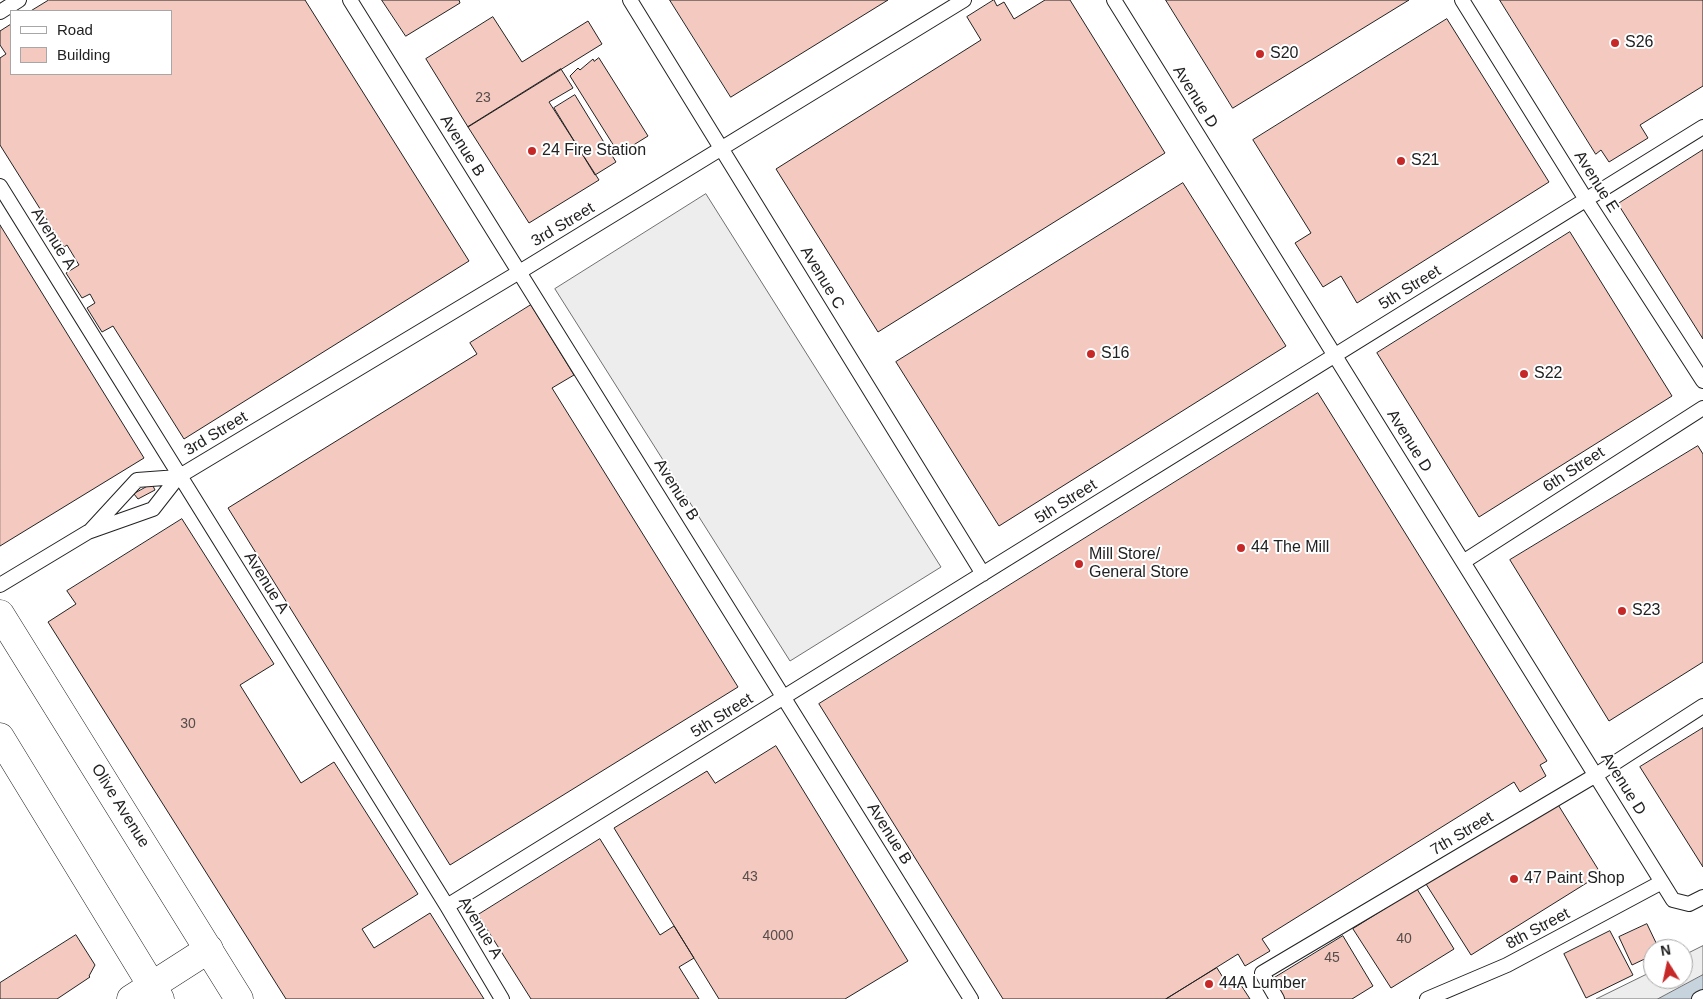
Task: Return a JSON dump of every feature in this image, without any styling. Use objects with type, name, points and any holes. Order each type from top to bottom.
[{"type":"main road","name":"Olive Avenue","points":[[0,614],[240,999]]},
{"type":"main road","points":[[0,737],[147,995],[209,949]]},
{"type":"lane","points":[[0,12],[19,0]]},
{"type":"lane","name":"Avenue B","points":[[350,0],[521,271],[971,999]]},
{"type":"lane","name":"Avenue C","points":[[630,0],[983,574]]},
{"type":"lane","name":"3rd Street","points":[[0,585],[88,532],[153,509],[178,477],[521,271],[964,0]]},
{"type":"lane","name":"Avenue D","points":[[1114,0],[1673,900],[1689,904],[1703,897]]},
{"type":"lane","name":"Avenue E","points":[[1462,0],[1585,198],[1703,381]]},
{"type":"lane","name":"5th Street","points":[[447,906],[1336,356],[1585,198],[1703,126]]},
{"type":"lane","name":"Avenue A","points":[[0,186],[178,477],[447,906],[502,999]]},
{"type":"lane","name":"6th Street","points":[[1464,562],[1703,408]]},
{"type":"lane","name":"3rd Street","points":[[88,532],[137,480],[178,477]]},
{"type":"lane","name":"7th Street","points":[[1277,999],[1262,973],[1596,775],[1703,706]]},
{"type":"lane","name":"8th Street","points":[[1427,999],[1507,965],[1662,882]]},
{"type":"lane","points":[[1699,999],[1703,997]]},
{"type":"shaded area","points":[[706,194],[941,567],[790,661],[555,289]]},
{"type":"shaded area","points":[[1703,946],[1703,999],[1596,999],[1643,976],[1643,989],[1693,989],[1693,951]]},
{"type":"shaded area","points":[[1703,975],[1703,999],[1658,999],[1677,989],[1693,989],[1693,980]]},
{"type":"building","points":[[49,0],[305,0],[469,261],[184,439],[113,326],[102,332],[87,308],[95,303],[90,294],[82,298],[66,273],[79,265],[67,245],[64,247],[0,145],[0,58],[6,54],[0,45],[0,31],[10,25],[10,75],[172,75],[172,10],[33,10]]},
{"type":"building","points":[[382,0],[459,0],[460,3],[406,36]]},
{"type":"building","points":[[670,0],[888,0],[731,97]]},
{"type":"building","points":[[994,0],[997,6],[1004,2],[1014,19],[1045,0],[1070,0],[1165,153],[878,332],[776,169],[981,40],[967,17]]},
{"type":"building","name":"S20","points":[[1166,0],[1409,0],[1233,108]]},
{"type":"building","name":"S26","points":[[1500,0],[1703,0],[1703,86],[1640,125],[1648,138],[1609,162],[1601,150],[1596,154]]},
{"type":"building","points":[[493,17],[522,62],[588,21],[602,44],[468,127],[426,59]]},
{"type":"building","name":"S21","points":[[1447,19],[1549,182],[1357,303],[1341,276],[1323,287],[1295,243],[1311,233],[1253,140]]},
{"type":"building","points":[[599,58],[648,136],[619,154],[570,76],[578,68],[580,70],[593,59],[594,61]]},
{"type":"building","name":"24 Fire Station","points":[[561,69],[573,88],[549,102],[599,180],[529,223],[468,127]]},
{"type":"building","points":[[575,95],[616,162],[595,175],[554,108]]},
{"type":"building","points":[[1703,150],[1703,339],[1618,204]]},
{"type":"building","name":"S16","points":[[1183,183],[1286,346],[999,526],[896,362]]},
{"type":"building","points":[[0,225],[144,458],[0,546]]},
{"type":"building","name":"S22","points":[[1570,232],[1672,396],[1479,517],[1377,353]]},
{"type":"building","points":[[531,305],[574,375],[552,388],[738,687],[450,865],[228,508],[477,354],[470,343]]},
{"type":"building","name":"44 The Mill","points":[[1318,393],[1547,761],[1540,765],[1546,776],[1520,792],[1514,782],[1262,939],[1270,951],[1245,966],[1238,954],[1166,999],[1003,999],[819,704]]},
{"type":"building","name":"S23","points":[[1698,446],[1703,454],[1703,662],[1609,721],[1510,560]]},
{"type":"building","points":[[152,484],[155,490],[138,499],[134,494]]},
{"type":"building","points":[[182,519],[274,664],[240,685],[301,783],[334,762],[418,894],[362,929],[374,948],[430,913],[484,999],[286,999],[48,622],[76,604],[67,591]]},
{"type":"building","points":[[1703,728],[1703,867],[1640,767]]},
{"type":"building","points":[[776,746],[908,961],[845,999],[719,999],[614,828],[707,771],[715,783]]},
{"type":"building","name":"47 Paint Shop","points":[[1557,803],[1601,874],[1471,955],[1426,884]]},
{"type":"building","points":[[600,839],[660,935],[674,926],[694,958],[679,967],[699,999],[531,999],[478,915]]},
{"type":"building","points":[[1417,889],[1454,949],[1391,988],[1353,929]]},
{"type":"building","points":[[1647,924],[1654,939],[1643,939],[1643,960],[1632,965],[1619,937]]},
{"type":"building","points":[[1610,931],[1633,975],[1586,998],[1564,954]]},
{"type":"building","points":[[76,935],[95,965],[90,977],[57,999],[0,999],[0,983]]},
{"type":"building","points":[[1343,936],[1373,986],[1352,999],[1283,999],[1271,980]]},
{"type":"building","name":"44A Lumber","points":[[1217,968],[1229,987],[1239,982],[1250,999],[1166,999]]},
{"type":"place","name":"S26","points":[[1615,43]]},
{"type":"place","name":"S20","points":[[1260,54]]},
{"type":"place","name":"24 Fire Station","points":[[532,151]]},
{"type":"place","name":"S21","points":[[1401,161]]},
{"type":"place","name":"S16","points":[[1091,354]]},
{"type":"place","name":"S22","points":[[1524,374]]},
{"type":"place","name":"44 The Mill","points":[[1241,548]]},
{"type":"place","name":"Mill Store/ General Store","points":[[1079,564]]},
{"type":"place","name":"S23","points":[[1622,611]]},
{"type":"place","name":"47 Paint Shop","points":[[1514,879]]},
{"type":"place","name":"44A Lumber","points":[[1209,984]]}]
